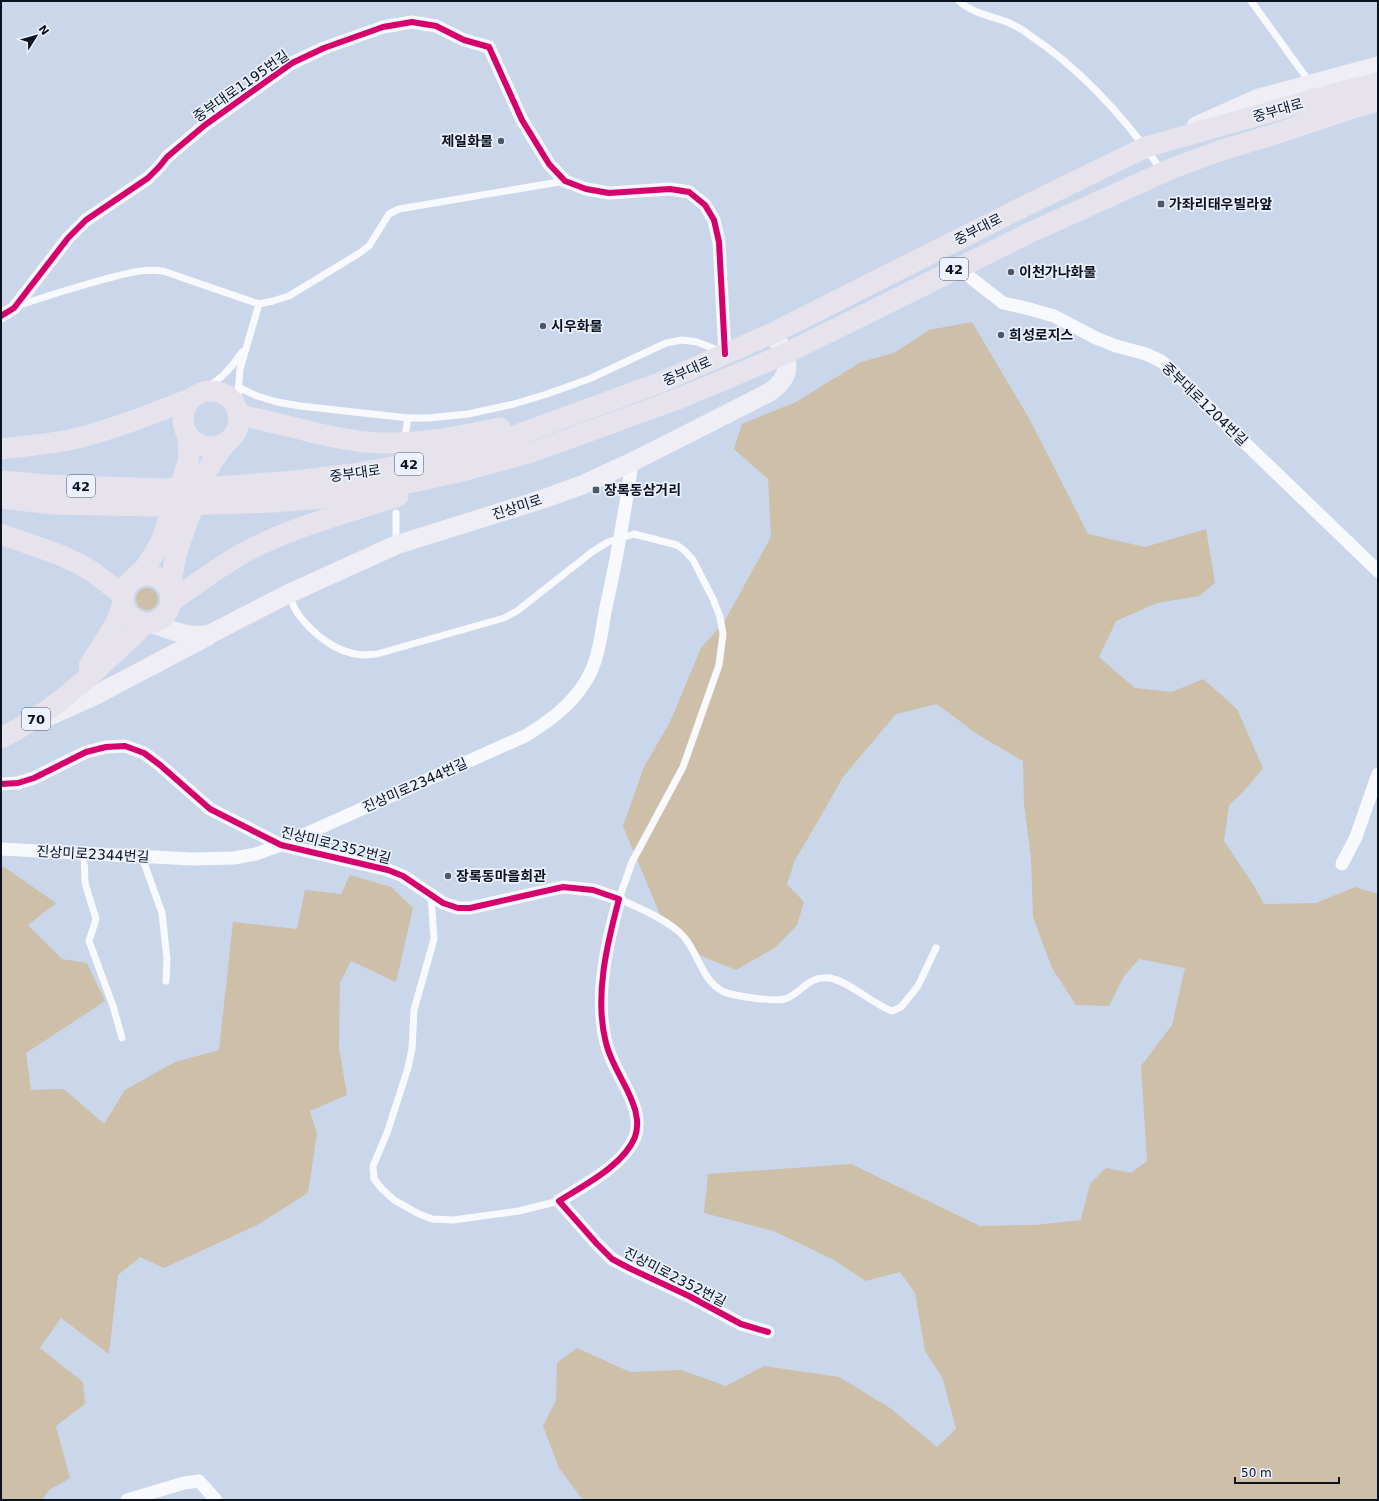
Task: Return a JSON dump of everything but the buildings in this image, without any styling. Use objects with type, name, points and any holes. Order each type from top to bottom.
[{"type":"main road","name":"중부대로","points":[[214,496],[295,481],[352,474],[409,464],[455,454],[506,439],[659,383],[774,333],[1021,208],[1146,148],[1333,94],[1378,83]]},
{"type":"main road","name":"중부대로","points":[[214,496],[273,502],[323,498],[386,488],[458,472],[535,451],[678,398],[785,354],[957,267],[1028,233],[1164,172],[1222,150],[1272,136],[1356,107],[1378,101]]},
{"type":"main road","points":[[1,449],[74,438],[140,419],[207,391],[216,391],[225,394],[232,400],[238,411],[238,426],[234,435],[214,458],[205,474],[175,554],[172,572],[171,601],[166,616],[160,621],[148,624],[134,635],[93,674],[67,695]]},
{"type":"main road","points":[[194,396],[185,406],[183,415],[183,425],[187,433],[193,440],[201,445],[210,447],[219,446],[228,442]]},
{"type":"main road","points":[[238,411],[355,440],[382,443],[438,439],[482,432],[595,407]]},
{"type":"main road","points":[[148,624],[137,622],[125,611],[125,593],[144,569],[161,542],[188,463],[189,450],[187,433]]},
{"type":"main road","points":[[171,601],[215,570],[238,556],[307,525],[535,451]]},
{"type":"main road","name":"42","points":[[1,481],[157,497]]},
{"type":"main road","name":"42","points":[[1,498],[53,504],[157,497],[214,496]]},
{"type":"main road","points":[[1,534],[87,568],[125,593]]},
{"type":"main road","points":[[67,695],[83,676],[116,623],[125,593],[138,576],[154,576],[161,580],[167,585],[171,601]]},
{"type":"main road","name":"70","points":[[10,733],[51,708],[67,695]]},
{"type":"street","name":"중부대로1195번길","points":[[1,316],[14,308],[68,238],[86,220],[148,178],[167,157],[205,125],[292,63],[324,48],[383,27],[412,22],[436,26],[464,40],[489,47],[522,120],[549,164],[565,181],[586,189],[609,193],[670,189],[689,192],[705,205],[714,220],[719,242],[725,354]]},
{"type":"street","points":[[1146,148],[1258,98],[1378,66]]},
{"type":"street","name":"중부대로1204번길","points":[[957,267],[1003,303],[1054,316],[1096,338],[1116,346],[1146,354],[1161,361],[1378,571]]},
{"type":"street","name":"진상미로","points":[[10,733],[94,696],[204,635],[288,594],[396,545],[543,499],[582,485],[632,462],[770,392],[785,378],[788,370],[785,354],[774,333]]},
{"type":"street","name":"진상미로2344번길","points":[[1,850],[192,859],[234,858],[256,854],[281,845],[525,736],[547,722],[568,705],[585,684],[595,662],[621,538],[632,462]]},
{"type":"street","points":[[171,601],[174,620],[179,627],[204,635]]},
{"type":"street","points":[[148,624],[204,635]]},
{"type":"street","name":"진상미로2352번길","points":[[1,784],[18,783],[34,778],[86,752],[106,747],[125,746],[144,753],[160,765],[210,809],[281,845],[388,870],[402,876],[443,903],[458,908],[470,908],[564,887],[593,890],[619,899]]},
{"type":"street","points":[[1342,864],[1356,837],[1378,774]]},
{"type":"street","points":[[559,1201],[599,1176],[615,1163],[627,1150],[635,1137],[637,1126],[636,1113],[632,1100],[606,1044],[601,1010],[602,990],[610,932],[619,899]]},
{"type":"street","name":"진상미로2352번길","points":[[559,1201],[612,1259],[689,1296],[741,1324],[768,1332]]},
{"type":"street","points":[[127,1500],[184,1483],[200,1481],[216,1500]]},
{"type":"lane","points":[[1251,1],[1311,84]]},
{"type":"lane","points":[[962,2],[974,10],[1008,22],[1028,33],[1049,49],[1100,94],[1146,148],[1164,172]]},
{"type":"lane","points":[[1356,107],[1378,108]]},
{"type":"lane","points":[[14,308],[72,288],[150,269],[163,271],[259,304],[289,296],[358,254],[369,246],[389,214],[399,209],[565,181]]},
{"type":"lane","points":[[238,411],[240,369],[259,304]]},
{"type":"lane","points":[[238,387],[257,396],[277,402],[300,406],[408,418],[428,418],[468,414],[514,404],[547,394],[589,379],[666,342],[682,340],[697,342],[725,354]]},
{"type":"lane","points":[[194,396],[216,383],[224,376],[247,345]]},
{"type":"lane","points":[[406,430],[408,418]]},
{"type":"lane","points":[[396,513],[396,545]]},
{"type":"lane","points":[[288,594],[298,613],[308,626],[334,647],[348,653],[362,655],[377,654],[504,618],[517,611],[592,552],[608,542],[634,534],[647,536],[677,545],[693,560],[713,599],[720,617],[723,634],[719,665],[683,767],[632,862],[619,899],[653,915],[676,930],[684,937],[710,981],[722,990],[734,994],[776,1000],[786,999],[810,982],[820,978],[831,978],[846,985],[881,1007],[892,1011],[901,1007],[918,986],[936,948]]},
{"type":"lane","points":[[84,854],[85,883],[96,920],[89,941],[113,1006],[122,1038]]},
{"type":"lane","points":[[142,857],[162,913],[167,959],[166,981]]},
{"type":"lane","points":[[431,896],[434,939],[414,1010],[412,1050],[408,1068],[387,1133],[373,1166],[374,1179],[394,1200],[419,1214],[432,1218],[453,1220],[519,1211],[559,1201]]},
{"type":"shaded area","points":[[972,322],[1030,420],[1088,534],[1145,547],[1206,529],[1215,583],[1199,596],[1157,603],[1116,621],[1099,657],[1135,688],[1172,692],[1203,679],[1237,709],[1263,768],[1243,792],[1229,805],[1224,841],[1254,886],[1264,904],[1316,903],[1355,887],[1378,894],[1378,1500],[583,1500],[559,1468],[543,1426],[556,1400],[557,1363],[577,1348],[630,1372],[681,1370],[726,1386],[764,1366],[839,1377],[890,1408],[937,1447],[956,1429],[943,1379],[925,1351],[915,1293],[900,1272],[866,1281],[832,1259],[774,1231],[704,1213],[708,1174],[851,1164],[980,1226],[1035,1225],[1081,1220],[1090,1184],[1106,1168],[1131,1173],[1147,1161],[1141,1066],[1172,1025],[1185,968],[1139,959],[1124,976],[1109,1006],[1076,1005],[1052,968],[1033,917],[1031,858],[1024,804],[1023,761],[977,734],[937,704],[896,714],[843,777],[795,860],[787,884],[804,902],[797,925],[776,947],[736,970],[697,954],[664,924],[623,826],[644,767],[670,722],[701,648],[724,622],[771,537],[768,479],[734,449],[742,424],[796,402],[861,362],[894,353],[929,330]]},
{"type":"shaded area","points":[[147,588],[155,591],[158,599],[155,607],[147,610],[139,607],[136,599],[139,591]]},
{"type":"shaded area","points":[[1,867],[4,867],[56,903],[28,925],[62,959],[87,963],[105,1001],[26,1053],[31,1090],[64,1089],[104,1124],[125,1090],[175,1062],[219,1050],[233,922],[297,929],[305,890],[341,894],[350,875],[391,887],[413,908],[396,982],[351,961],[340,983],[339,1048],[347,1095],[310,1111],[317,1134],[308,1193],[257,1225],[164,1268],[140,1257],[118,1275],[109,1354],[61,1318],[40,1348],[83,1382],[85,1404],[56,1426],[70,1478],[49,1490],[42,1500],[1,1500]]},
{"type":"cycle path","points":[[1,316],[14,308],[68,238],[86,220],[148,178],[167,157],[205,125],[292,63],[324,48],[383,27],[412,22],[436,26],[464,40],[489,47],[522,120],[549,164],[565,181],[586,189],[609,193],[670,189],[689,192],[705,205],[714,220],[719,242],[725,354]]},
{"type":"cycle path","points":[[1,784],[18,783],[34,778],[86,752],[106,747],[125,746],[144,753],[160,765],[210,809],[281,845],[388,870],[403,876],[443,903],[458,908],[470,908],[563,887],[593,890],[619,899],[606,952],[601,1007],[608,1051],[629,1094],[635,1110],[637,1119],[636,1133],[622,1157],[612,1166],[559,1201],[612,1259],[689,1296],[741,1324],[768,1332]]},
{"type":"place","name":"제일화물","points":[[501,141]]},
{"type":"place","name":"가좌리태우빌라앞","points":[[1161,204]]},
{"type":"place","name":"이천가나화물","points":[[1011,272]]},
{"type":"place","name":"시우화물","points":[[543,326]]},
{"type":"place","name":"희성로지스","points":[[1001,335]]},
{"type":"place","name":"장록동삼거리","points":[[596,490]]},
{"type":"place","name":"장록동마을회관","points":[[448,876]]}]
